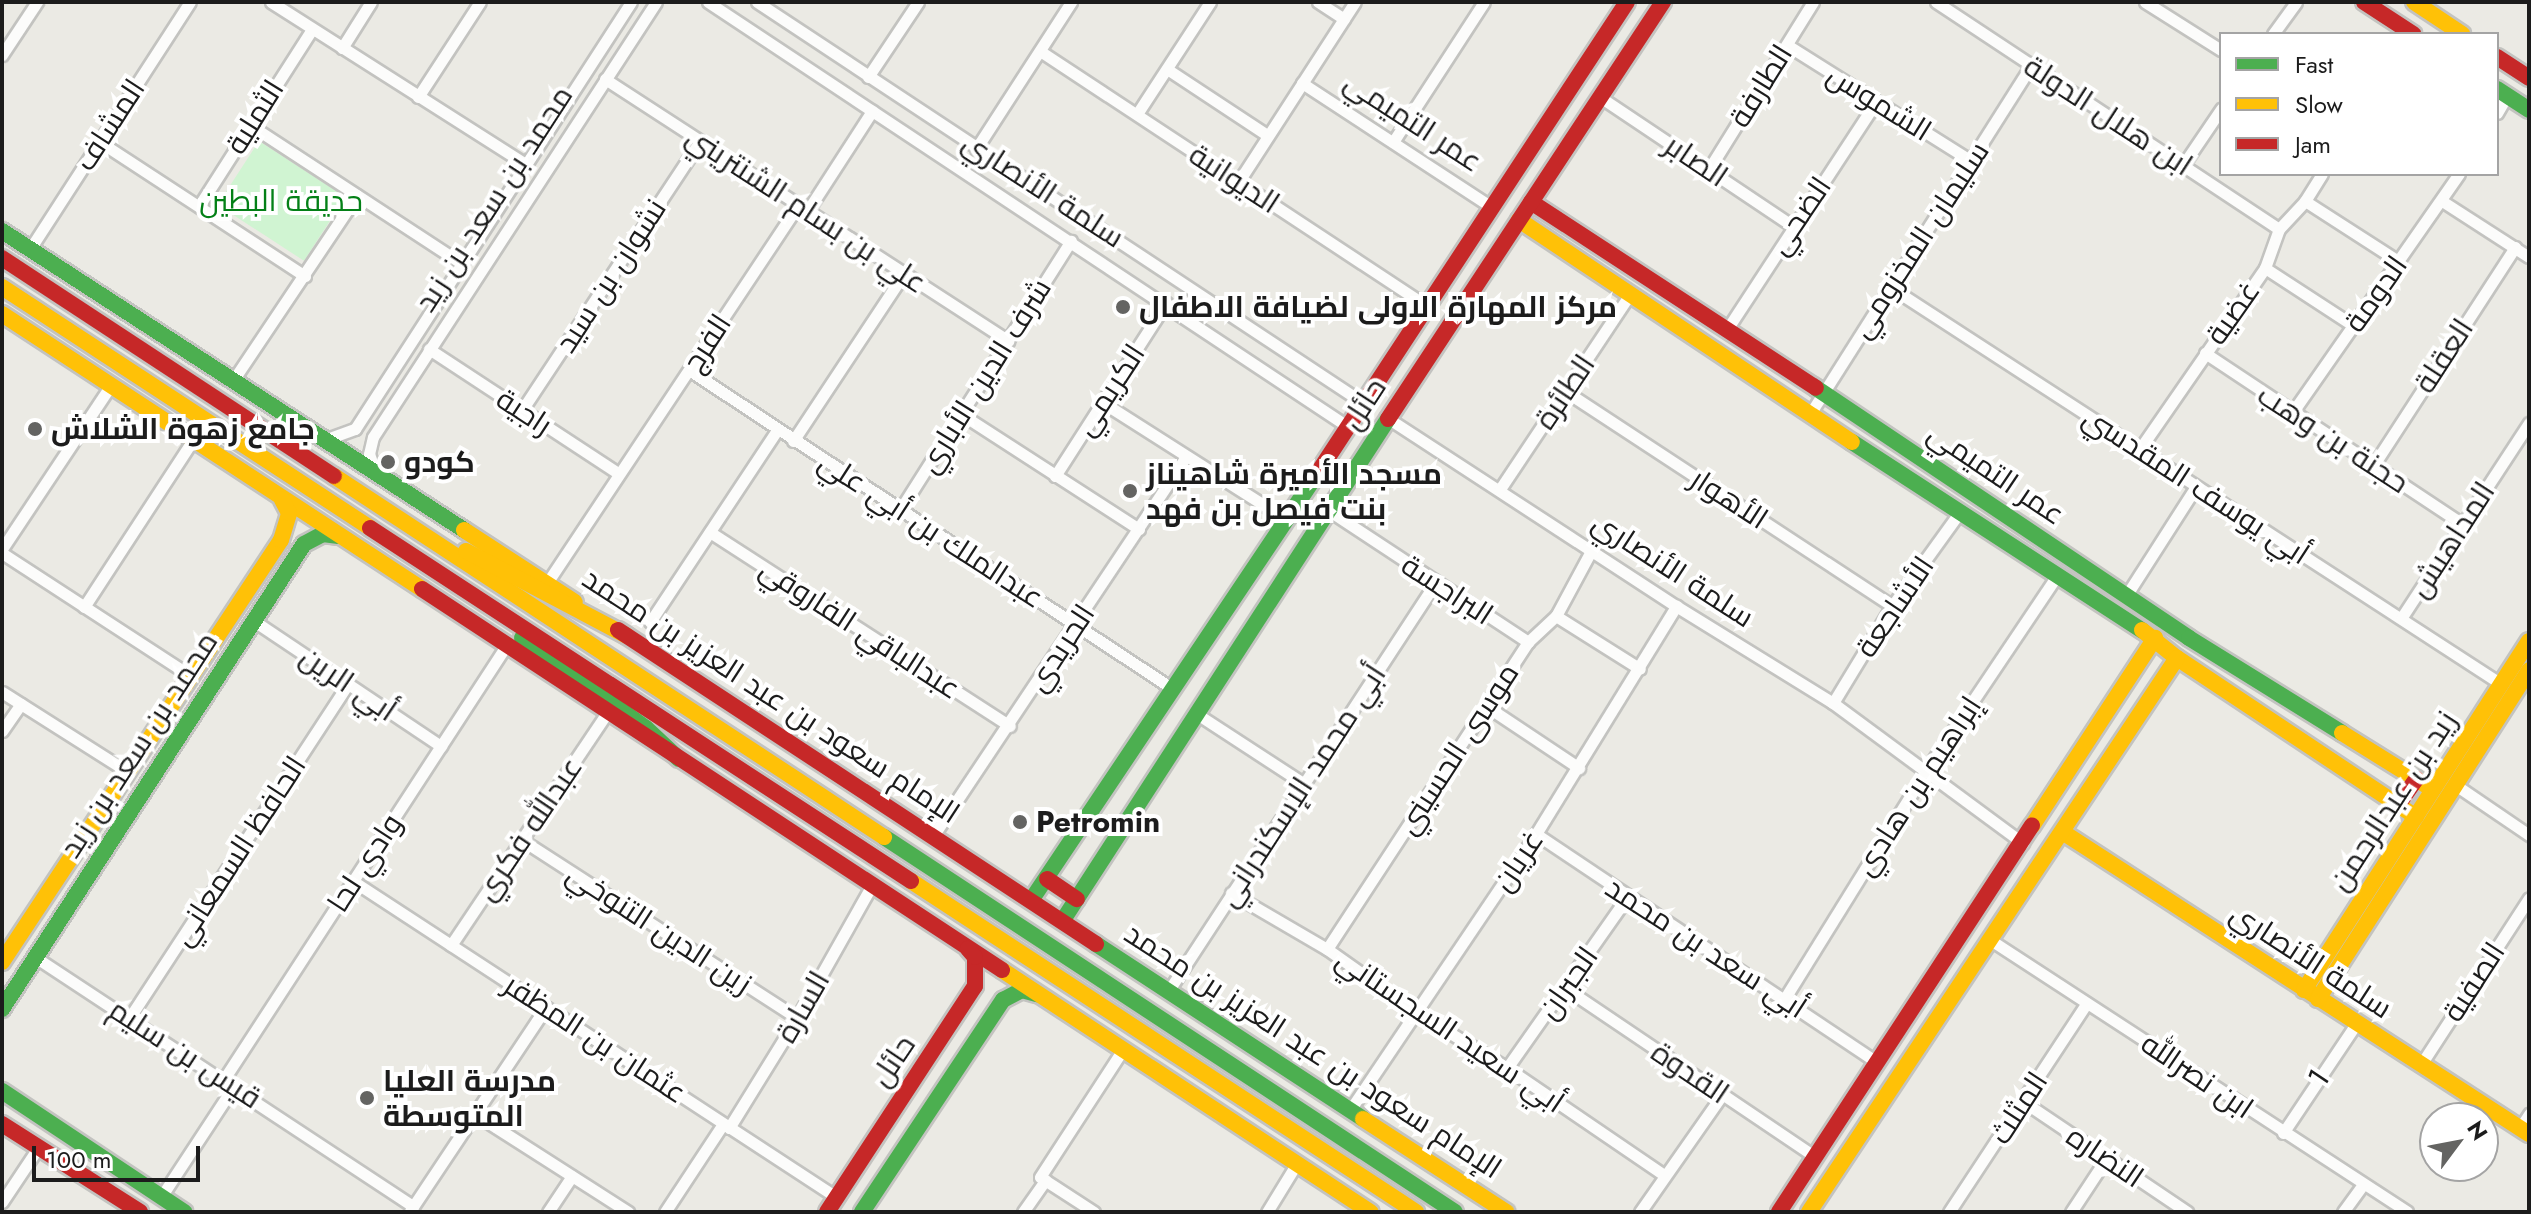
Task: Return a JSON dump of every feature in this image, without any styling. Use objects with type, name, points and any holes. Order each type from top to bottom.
[{"type":"street","points":[[2,55],[37,2]]},
{"type":"street","name":"المشاف","points":[[30,249],[190,2]]},
{"type":"street","points":[[271,2],[524,163]]},
{"type":"street","points":[[342,48],[371,2]]},
{"type":"street","points":[[418,97],[480,2]]},
{"type":"street","name":"محمد بن سعد بن زيد","points":[[327,439],[355,429],[524,163],[631,2]]},
{"type":"street","name":"محمد بن سعد بن زيد","points":[[375,471],[369,454],[373,437],[656,2]]},
{"type":"street","name":"سلمة الأنصاري","points":[[708,2],[1166,303],[1347,426]]},
{"type":"street","name":"سلمة الأنصاري","points":[[757,2],[1362,402]]},
{"type":"street","points":[[868,77],[918,2]]},
{"type":"street","points":[[976,149],[1071,2]]},
{"type":"street","points":[[1137,114],[1210,2]]},
{"type":"street","points":[[1318,2],[1344,19]]},
{"type":"street","points":[[1239,181],[1355,2]]},
{"type":"street","points":[[1393,142],[1484,2]]},
{"type":"street","name":"حائل","points":[[1032,899],[1428,307],[1627,2]]},
{"type":"street","name":"حائل","points":[[1063,920],[1328,510],[1663,2]]},
{"type":"street","name":"الطارفة","points":[[1709,169],[1813,2]]},
{"type":"street","name":"ابن هلال الدولة","points":[[1936,2],[2279,229]]},
{"type":"street","points":[[2145,2],[2219,49]]},
{"type":"street","points":[[2274,32],[2296,2]]},
{"type":"street","points":[[2364,2],[2409,32]]},
{"type":"street","points":[[2414,2],[2459,32]]},
{"type":"street","name":"الثملية","points":[[199,206],[312,29]]},
{"type":"street","name":"الشموس","points":[[1787,45],[1971,161]]},
{"type":"street","name":"الديوانية","points":[[1040,51],[1428,307]]},
{"type":"street","points":[[2499,58],[2529,78]]},
{"type":"street","name":"سليمان المخزومي","points":[[1810,414],[2031,66]]},
{"type":"street","points":[[1167,69],[1267,135]]},
{"type":"street","name":"علي بن بسام الشنتريني","points":[[605,79],[1008,341]]},
{"type":"street","name":"عمر التميمي","points":[[1302,83],[1493,208]]},
{"type":"street","points":[[2502,92],[2529,110]]},
{"type":"street","name":"الصابر","points":[[1600,97],[1793,226]]},
{"type":"street","name":"الضحي","points":[[1726,331],[1876,102]]},
{"type":"street","name":"الفرج","points":[[547,583],[794,211],[808,210],[872,111]]},
{"type":"street","points":[[2183,165],[2219,112]]},
{"type":"street","points":[[250,125],[461,263]]},
{"type":"street","name":"نشوان بن سيد","points":[[522,410],[700,141]]},
{"type":"street","points":[[100,142],[305,276]]},
{"type":"street","name":"غضية","points":[[2139,450],[2265,268],[2279,229],[2305,201],[2321,176]]},
{"type":"street","name":"الدومة","points":[[2292,413],[2458,176]]},
{"type":"street","points":[[234,379],[357,195]]},
{"type":"street","points":[[2305,201],[2398,261]]},
{"type":"street","points":[[2442,201],[2529,257]]},
{"type":"street","name":"عمر التميمي","points":[[1531,202],[1823,392],[2189,638],[2432,789]]},
{"type":"street","points":[[1519,220],[2056,577],[2155,638],[2177,658],[2416,817]]},
{"type":"street","name":"الإمام سعود بن عبد العزيز بن محمد","points":[[2,231],[327,439],[1506,1212]]},
{"type":"street","name":"شرف الدين الأباري","points":[[900,510],[1071,241]]},
{"type":"street","name":"العقلة","points":[[2373,466],[2515,247]]},
{"type":"street","name":"الإمام سعود بن عبد العزيز بن محمد","points":[[2,258],[1455,1212]]},
{"type":"street","points":[[2265,268],[2354,326]]},
{"type":"street","points":[[793,441],[904,273]]},
{"type":"street","points":[[2,287],[1416,1212]]},
{"type":"street","name":"أبي يوسف المقدسي","points":[[1890,287],[2501,684]]},
{"type":"street","name":"الطائرة","points":[[1500,489],[1630,294]]},
{"type":"street","name":"الكريمي","points":[[1055,476],[1166,303]]},
{"type":"street","points":[[2,314],[606,714],[958,939],[1371,1212]]},
{"type":"street","name":"راجية","points":[[429,349],[619,474]]},
{"type":"street","name":"حجنة بن وهب","points":[[2205,353],[2462,524]]},
{"type":"street","name":"عبدالملك بن أبي علي","points":[[689,370],[1173,689]]},
{"type":"street","points":[[111,385],[2,551],[192,677]]},
{"type":"street","name":"الأهوار","points":[[1565,391],[1892,606]]},
{"type":"street","points":[[1102,402],[1286,519]]},
{"type":"street","points":[[961,414],[1139,529]]},
{"type":"street","name":"سلمة الأنصاري","points":[[1389,419],[1676,606],[1833,703],[2023,843]]},
{"type":"street","name":"المداهيش","points":[[2402,617],[2529,423]]},
{"type":"street","points":[[650,622],[777,430]]},
{"type":"street","points":[[84,607],[193,440]]},
{"type":"street","name":"الحريدي","points":[[933,836],[1010,726],[1186,457]]},
{"type":"street","points":[[2126,596],[2195,488]]},
{"type":"street","name":"محمد بن سعد بن زيد","points":[[2,962],[281,540],[289,513],[282,500]]},
{"type":"street","name":"البراجسة","points":[[1328,510],[1528,642]]},
{"type":"street","name":"الأشاجعة","points":[[1833,703],[1892,606],[1959,513]]},
{"type":"street","name":"عبدالباقي الفاروقي","points":[[710,532],[1010,726]]},
{"type":"street","name":"محمد بن سعد بن زيد","points":[[2,1009],[297,554],[313,538],[323,534],[339,537]]},
{"type":"street","points":[[426,534],[486,559],[627,636]]},
{"type":"street","points":[[281,540],[294,539],[297,554]]},
{"type":"street","name":"موسى الحسيني","points":[[1327,949],[1528,642],[1556,616],[1591,551]]},
{"type":"street","name":"إبراهيم بن هادي","points":[[1785,998],[1925,772],[2056,577]]},
{"type":"street","name":"أبي محمد الإسكندراني","points":[[1169,990],[1435,583]]},
{"type":"street","points":[[482,602],[539,653],[646,728],[679,759]]},
{"type":"street","name":"غريان","points":[[1350,1110],[1579,768],[1676,606]]},
{"type":"street","points":[[1556,616],[1640,669]]},
{"type":"street","name":"أبي الرين","points":[[254,621],[441,746]]},
{"type":"street","points":[[1779,1212],[2155,638]]},
{"type":"street","points":[[1809,1212],[1989,939],[2064,833],[2189,638]]},
{"type":"street","name":"زيد بن عبدالرحمن","points":[[2311,995],[2432,789],[2529,641]]},
{"type":"street","name":"وادي لحا","points":[[161,1197],[353,881],[506,646]]},
{"type":"street","name":"زيد بن عبدالرحمن","points":[[2311,995],[2529,670]]},
{"type":"street","name":"الحافظ السمعاني","points":[[130,1017],[348,684]]},
{"type":"street","points":[[2,692],[128,772]]},
{"type":"street","points":[[2,731],[21,704]]},
{"type":"street","points":[[1486,706],[1579,768]]},
{"type":"street","name":"عبدالله فكري","points":[[451,945],[606,714]]},
{"type":"street","points":[[1197,714],[1303,783]]},
{"type":"street","points":[[2398,805],[2416,779]]},
{"type":"street","points":[[2454,784],[2529,835]]},
{"type":"street","name":"سلمة الأنصاري","points":[[2064,833],[2420,1066],[2526,1125]]},
{"type":"street","name":"أبي سعد بن محمد","points":[[1536,834],[1877,1062]]},
{"type":"street","name":"زين الدين التنوخي","points":[[522,840],[797,1018]]},
{"type":"street","points":[[1047,879],[1077,899]]},
{"type":"street","name":"عثمان بن المظفر","points":[[353,881],[726,1126],[831,1205]]},
{"type":"street","name":"السارة","points":[[665,1212],[797,1018],[872,885]]},
{"type":"street","name":"أبي سعيد السجستاني","points":[[1231,893],[1327,949],[1416,1012],[1507,1068],[1664,1175]]},
{"type":"street","name":"الجبران","points":[[1507,1068],[1627,897]]},
{"type":"street","name":"الصفية","points":[[2420,1066],[2529,898]]},
{"type":"street","name":"حائل","points":[[831,1205],[968,998],[978,972],[975,957],[958,939]]},
{"type":"street","name":"ابن نصرالله","points":[[1989,939],[2407,1212]]},
{"type":"street","name":"قيس بن سليم","points":[[35,957],[229,1082],[412,1209]]},
{"type":"street","name":"القدوة","points":[[1565,988],[1816,1157]]},
{"type":"street","name":"حائل","points":[[862,1212],[991,1017],[1010,994],[1022,990],[1044,996]]},
{"type":"street","points":[[968,998],[986,994],[993,1007],[991,1017]]},
{"type":"street","name":"المثلث","points":[[1949,1212],[2087,1003]]},
{"type":"street","points":[[412,1209],[546,1007]]},
{"type":"street","name":"1","points":[[2283,1133],[2356,1024]]},
{"type":"street","points":[[1023,1212],[1123,1049]]},
{"type":"street","points":[[2,1091],[184,1212]]},
{"type":"street","points":[[1640,1212],[1722,1095]]},
{"type":"street","name":"النضاره","points":[[2024,1102],[2187,1212]]},
{"type":"street","points":[[475,1114],[628,1212]]},
{"type":"street","points":[[2,1124],[129,1209]]},
{"type":"street","points":[[2,1202],[38,1148]]},
{"type":"street","points":[[2071,1212],[2106,1159]]},
{"type":"street","points":[[1267,1212],[1297,1163]]},
{"type":"street","points":[[548,1212],[572,1176]]},
{"type":"street","points":[[1042,1178],[1094,1212]]},
{"type":"street","points":[[2343,1212],[2363,1184]]},
{"type":"green space","name":"حديقة البطين","points":[[259,141],[345,197],[304,261],[218,205]]},
{"type":"traffic: fast","points":[[2499,90],[2529,110]]},
{"type":"traffic: fast","points":[[2,231],[464,530]]},
{"type":"traffic: fast","points":[[1816,388],[2189,638],[2342,733]]},
{"type":"traffic: fast","points":[[1063,920],[1388,419]]},
{"type":"traffic: fast","points":[[1852,442],[2142,630]]},
{"type":"traffic: fast","points":[[1032,899],[1319,471]]},
{"type":"traffic: fast","points":[[2,1009],[304,544],[323,534],[337,536]]},
{"type":"traffic: fast","points":[[522,638],[646,728],[679,759]]},
{"type":"traffic: fast","points":[[884,837],[1455,1212]]},
{"type":"traffic: fast","points":[[1096,944],[1363,1119]]},
{"type":"traffic: fast","points":[[862,1212],[1003,1000],[1022,990],[1036,994]]},
{"type":"traffic: fast","points":[[2,1091],[184,1212]]},
{"type":"traffic: slow","points":[[2414,2],[2459,32]]},
{"type":"traffic: slow","points":[[1519,220],[1852,442]]},
{"type":"traffic: slow","points":[[2,287],[370,528]]},
{"type":"traffic: slow","points":[[2,314],[422,589]]},
{"type":"traffic: slow","points":[[334,476],[884,837]]},
{"type":"traffic: slow","points":[[2,962],[281,540],[289,513],[282,500]]},
{"type":"traffic: slow","points":[[464,530],[575,602]]},
{"type":"traffic: slow","points":[[466,551],[627,636]]},
{"type":"traffic: slow","points":[[2142,630],[2177,658],[2416,817]]},
{"type":"traffic: slow","points":[[2032,826],[2155,638]]},
{"type":"traffic: slow","points":[[2304,990],[2529,641]]},
{"type":"traffic: slow","points":[[1809,1212],[2177,658]]},
{"type":"traffic: slow","points":[[2318,999],[2529,670]]},
{"type":"traffic: slow","points":[[2342,733],[2432,789]]},
{"type":"traffic: slow","points":[[2064,833],[2529,1134]]},
{"type":"traffic: slow","points":[[911,881],[1416,1212]]},
{"type":"traffic: slow","points":[[1002,970],[1371,1212]]},
{"type":"traffic: slow","points":[[1363,1119],[1506,1212]]},
{"type":"traffic: jam","points":[[1319,471],[1627,2]]},
{"type":"traffic: jam","points":[[1388,419],[1663,2]]},
{"type":"traffic: jam","points":[[2364,2],[2410,32]]},
{"type":"traffic: jam","points":[[2499,58],[2529,78]]},
{"type":"traffic: jam","points":[[1531,202],[1816,388]]},
{"type":"traffic: jam","points":[[2,258],[334,476]]},
{"type":"traffic: jam","points":[[370,528],[911,881]]},
{"type":"traffic: jam","points":[[422,589],[1002,970]]},
{"type":"traffic: jam","points":[[618,630],[1096,944]]},
{"type":"traffic: jam","points":[[2398,805],[2416,779]]},
{"type":"traffic: jam","points":[[1779,1212],[2032,826]]},
{"type":"traffic: jam","points":[[1047,879],[1077,899]]},
{"type":"traffic: jam","points":[[827,1212],[975,986],[975,957],[968,949]]},
{"type":"traffic: jam","points":[[2,1124],[140,1212]]},
{"type":"place","name":"مركز المهارة الاولى لضيافة الاطفال","points":[[1123,307]]},
{"type":"place","name":"جامع زهوة الشلاش","points":[[35,429]]},
{"type":"place","name":"كودو","points":[[388,462]]},
{"type":"place","name":"مسجد الأميرة شاهيناز بنت فيصل بن فهد","points":[[1130,491]]},
{"type":"place","name":"Petromin","points":[[1020,822]]},
{"type":"place","name":"مدرسة العليا المتوسطة","points":[[367,1098]]}]
